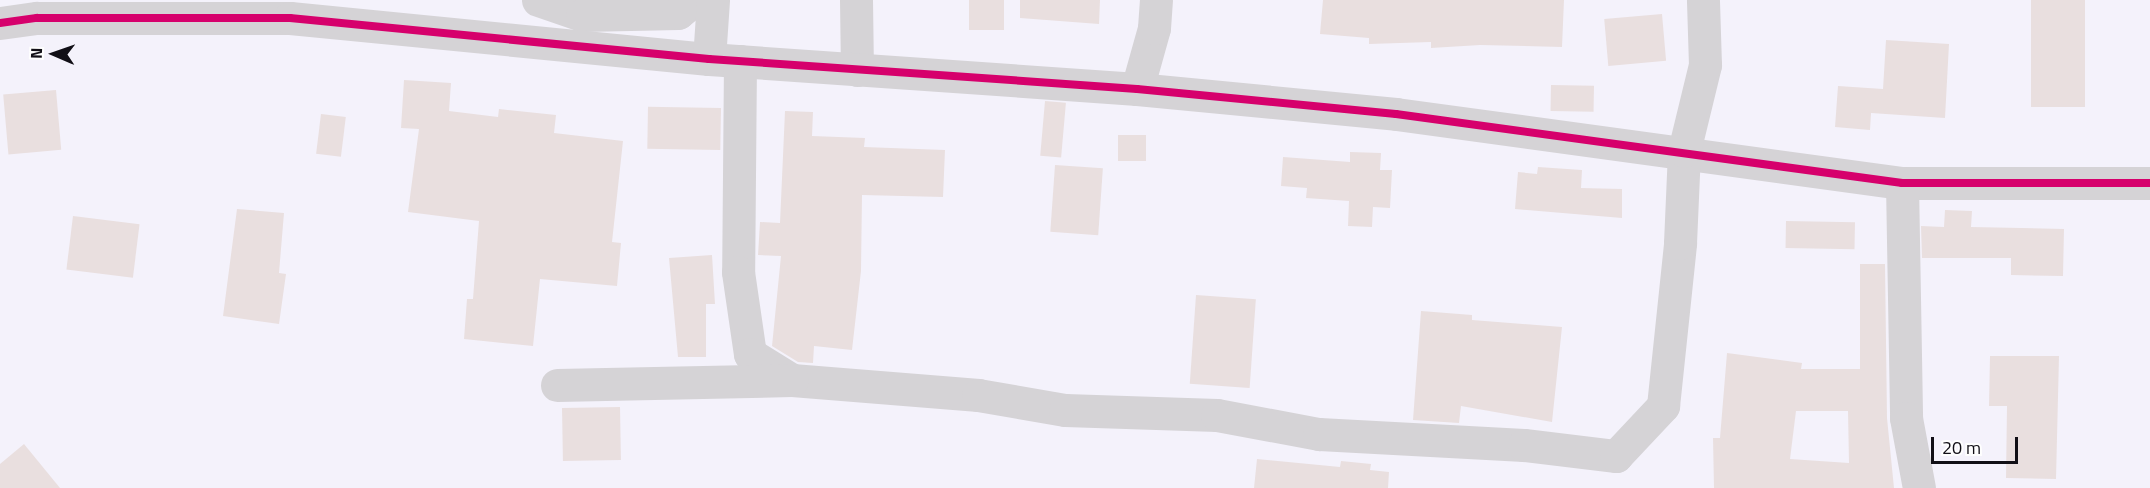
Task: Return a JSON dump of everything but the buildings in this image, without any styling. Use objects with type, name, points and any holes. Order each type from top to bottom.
[{"type":"street","points":[[538,0],[582,15],[678,13],[694,0]]},
{"type":"street","points":[[713,0],[724,60],[738,272],[750,354],[792,380]]},
{"type":"street","points":[[856,0],[857,70]]},
{"type":"street","points":[[1137,89],[1154,28],[1156,0]]},
{"type":"street","points":[[557,385],[792,380],[978,395],[1065,410],[1217,415],[1319,434],[1524,445],[1616,456],[1663,406],[1680,243],[1684,151],[1705,65],[1703,0]]},
{"type":"street","points":[[564,45],[582,15]]},
{"type":"street","points":[[0,23],[37,18],[290,18],[724,60],[1137,89],[1396,114],[1684,151],[1902,183],[2150,183]]},
{"type":"street","points":[[1902,183],[1906,418],[1919,488]]},
{"type":"cycle path","points":[[0,23],[37,18],[290,18],[709,59],[1137,89],[1396,114],[1902,183],[2150,183]]}]
